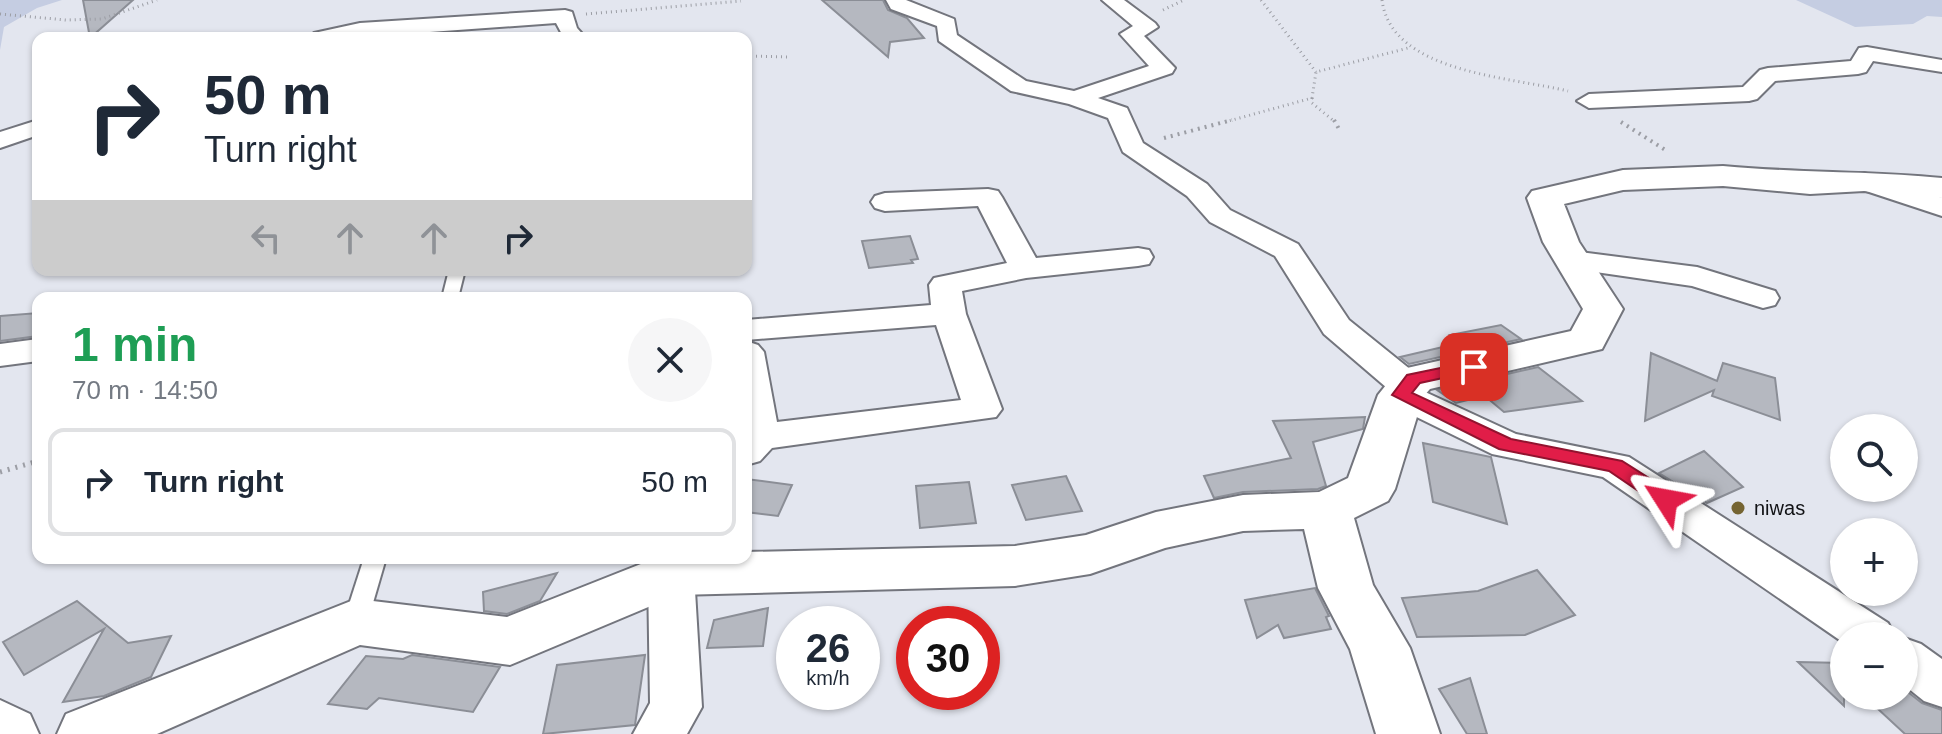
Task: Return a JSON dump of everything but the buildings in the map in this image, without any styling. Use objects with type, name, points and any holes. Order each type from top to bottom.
[{"type":"street","points":[[446,22],[482,0]]},
{"type":"street","points":[[896,0],[898,5],[947,23],[946,37],[1019,86],[1075,98],[1118,113],[1132,147],[1197,190],[1220,216],[1287,250],[1336,327],[1405,390],[1506,445],[1615,466],[1850,622]]},
{"type":"street","points":[[1075,98],[1164,68],[1130,34],[1148,27],[1112,0]]},
{"type":"street","points":[[314,32],[312,30],[393,7]]},
{"type":"street","points":[[341,32],[446,22],[565,16],[569,32]]},
{"type":"street","points":[[1589,101],[1749,94],[1768,75],[1858,67],[1867,53],[1941,66]]},
{"type":"street","points":[[0,140],[32,129]]},
{"type":"street","points":[[89,734],[356,622],[510,641],[675,566],[1015,566],[1090,554],[1156,531],[1243,513],[1326,510],[1370,489],[1405,390],[1414,379],[1587,340],[1603,309],[1572,260],[1544,198],[1623,180],[1723,176],[1810,184],[1864,181],[1942,188]]},
{"type":"street","points":[[1864,181],[1942,207]]},
{"type":"street","points":[[885,202],[988,197],[1026,269]]},
{"type":"street","points":[[753,445],[983,409],[949,314],[945,285],[1026,269],[1138,257]]},
{"type":"street","points":[[1572,260],[1697,277],[1763,298]]},
{"type":"street","points":[[752,330],[949,314]]},
{"type":"street","points":[[0,355],[32,351]]},
{"type":"street","points":[[1326,510],[1346,588],[1380,648],[1408,734]]},
{"type":"street","points":[[672,725],[675,566]]},
{"type":"street","points":[[1918,668],[1942,686]]},
{"type":"street","points":[[0,728],[7,734]]},
{"type":"lane","points":[[356,622],[373,564]]},
{"type":"path","points":[[0,14],[8,12],[67,23],[105,21],[140,10],[157,0]]},
{"type":"path","points":[[1261,0],[1316,72],[1312,103],[1334,119],[1339,129]]},
{"type":"path","points":[[1382,0],[1383,15],[1408,48],[1461,67],[1577,93],[1659,148],[1723,176]]},
{"type":"path","points":[[565,16],[741,1]]},
{"type":"path","points":[[1316,72],[1408,48]]},
{"type":"path","points":[[752,56],[790,57]]},
{"type":"path","points":[[1132,147],[1312,98]]},
{"type":"path","points":[[0,472],[32,463]]},
{"type":"shaded area","points":[[0,0],[62,0],[37,8],[4,27],[0,50]]},
{"type":"shaded area","points":[[1796,0],[1942,0],[1942,17],[1927,16],[1913,24],[1855,27]]},
{"type":"place","name":"niwas","points":[[1738,508]]},
{"type":"route","points":[[1474,367],[1414,379],[1401,395],[1506,445],[1615,466],[1666,500]]}]
